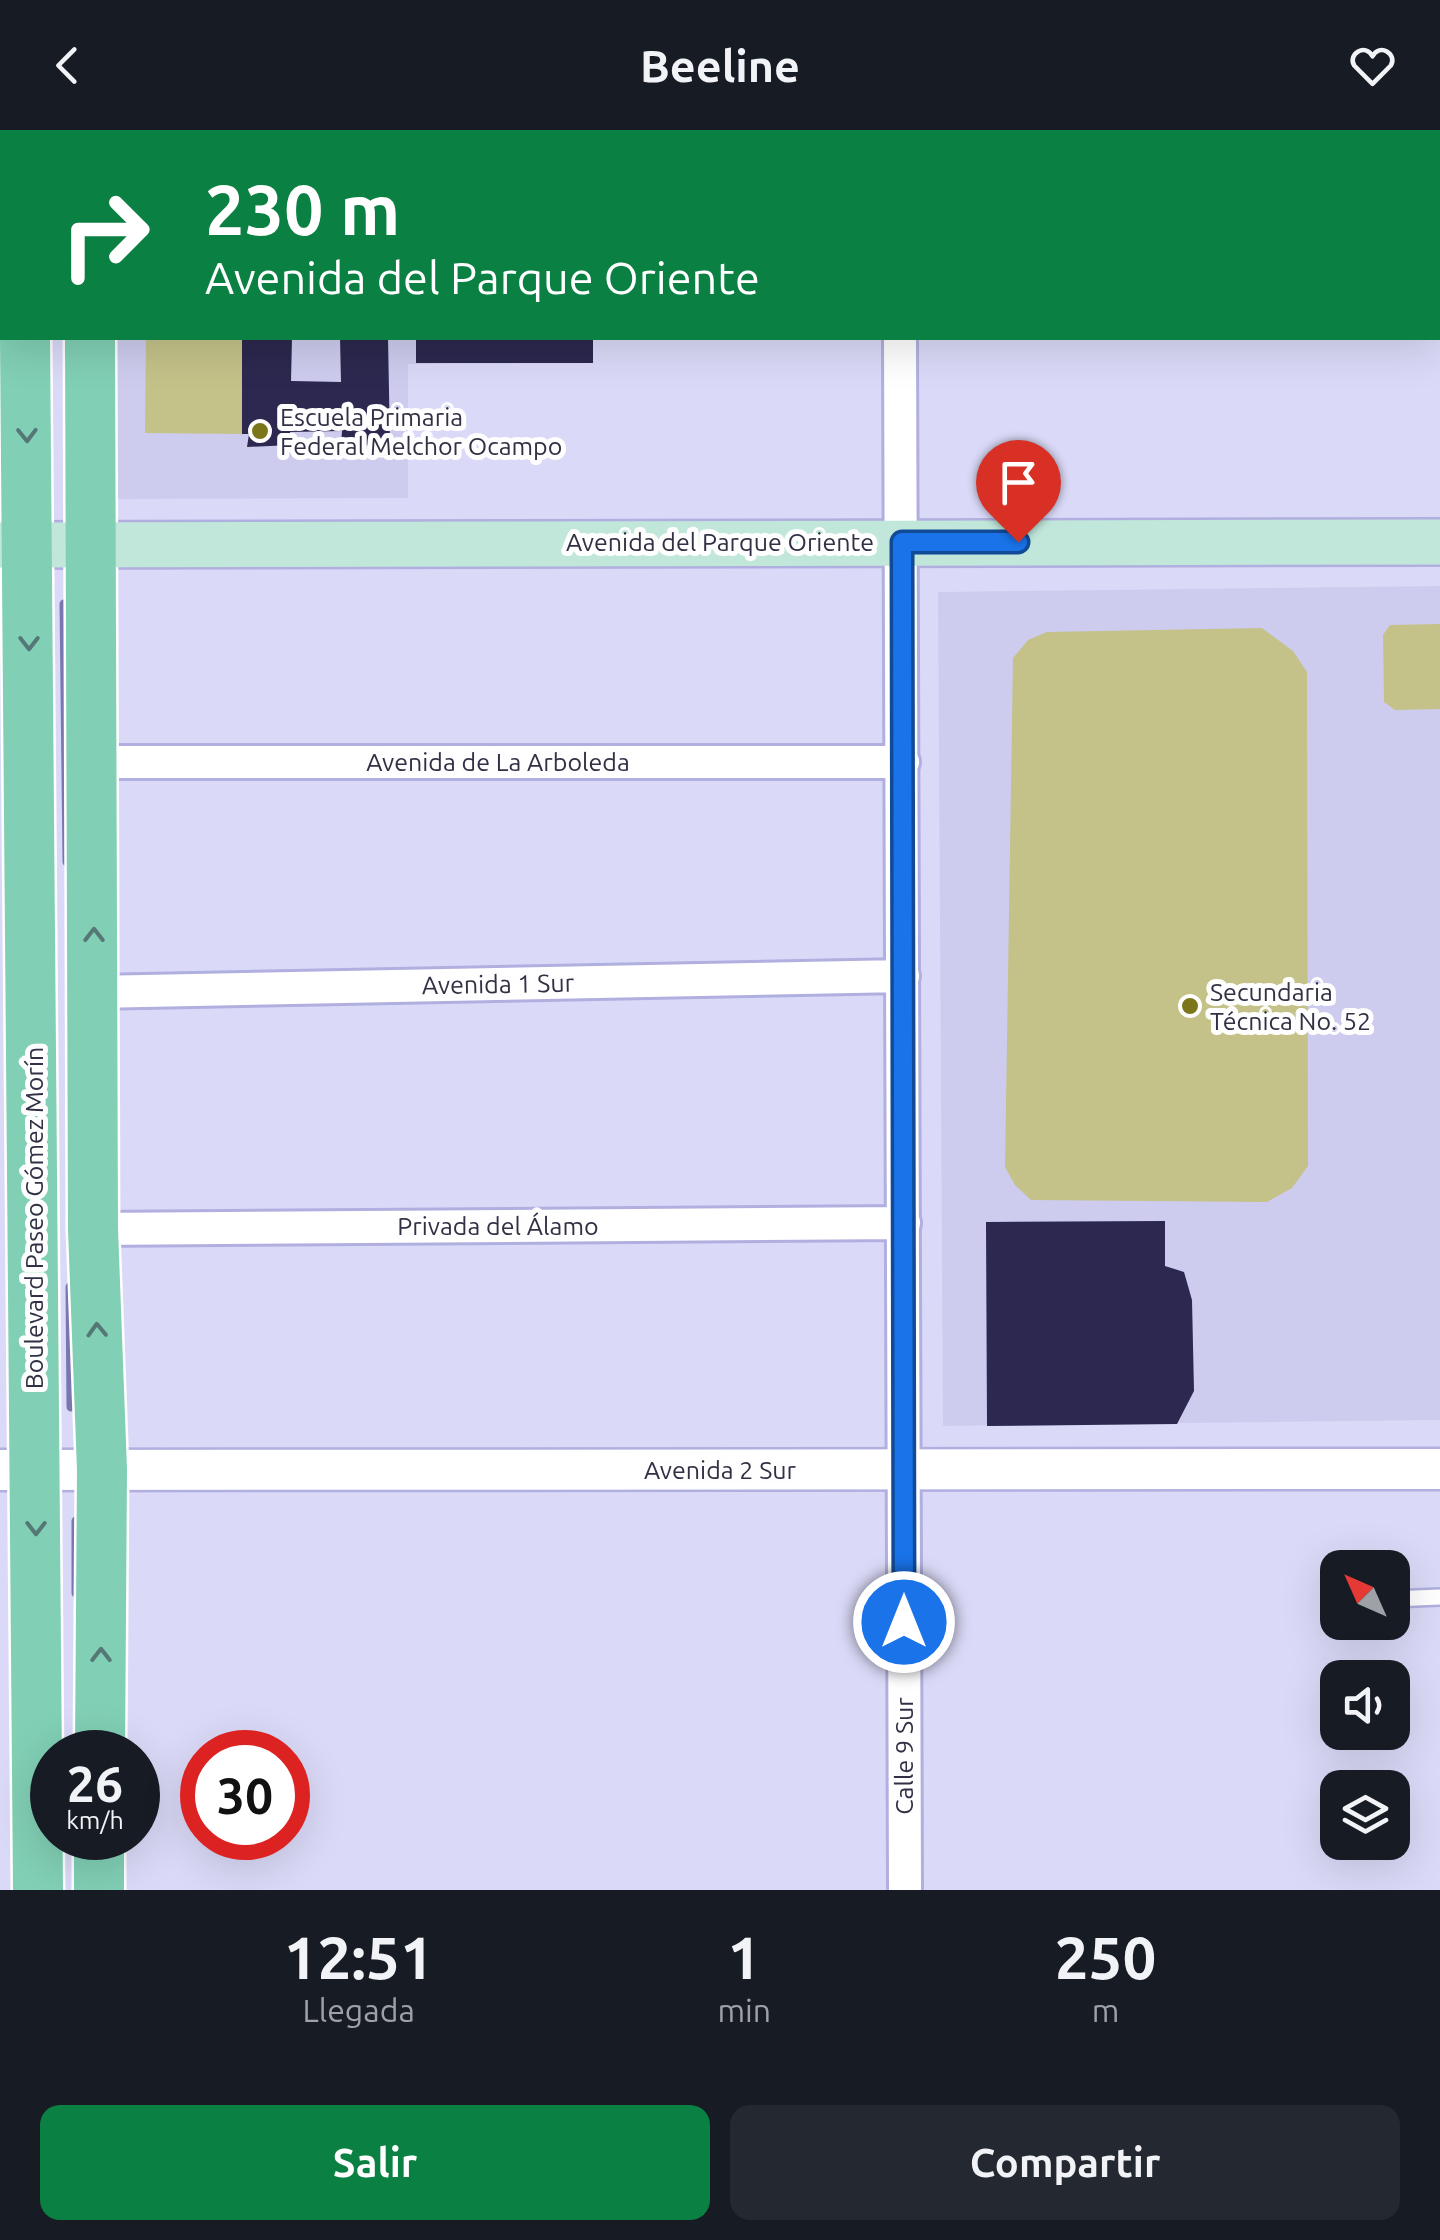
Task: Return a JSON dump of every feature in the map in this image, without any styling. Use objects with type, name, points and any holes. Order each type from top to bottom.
[{"type":"main road","name":"Boulevard Paseo Gómez Morín","points":[[25,340],[15,545],[18,1470],[38,1890]]},
{"type":"main road","points":[[90,340],[93,1229],[102,1470],[100,1730]]},
{"type":"main road","name":"Avenida del Parque Oriente","points":[[15,545],[1440,542]]},
{"type":"main road","points":[[99,1890],[100,1860]]},
{"type":"street","name":"Calle 9 Sur","points":[[900,340],[904,1890]]},
{"type":"street","name":"Avenida de La Arboleda","points":[[94,762],[903,762]]},
{"type":"street","name":"Avenida 1 Sur","points":[[94,992],[903,976]]},
{"type":"street","name":"Privada del Álamo","points":[[93,1229],[904,1223]]},
{"type":"street","name":"Avenida 2 Sur","points":[[18,1470],[1440,1469]]},
{"type":"lane","points":[[1410,1598],[1440,1597]]},
{"type":"shaded area","name":"Escuela Primaria Federal Melchor Ocampo","points":[[113,340],[593,340],[593,363],[408,364],[408,498],[113,499]]},
{"type":"shaded area","points":[[146,340],[242,340],[242,434],[145,433]]},
{"type":"shaded area","name":"Secundaria Técnica No. 52","points":[[1440,586],[1440,1420],[943,1426],[938,592]]},
{"type":"shaded area","points":[[1440,624],[1440,709],[1395,710],[1384,702],[1383,635],[1390,625]]},
{"type":"shaded area","points":[[1262,628],[1293,651],[1307,672],[1308,1166],[1292,1188],[1267,1202],[1031,1200],[1015,1185],[1005,1167],[1013,658],[1028,640],[1047,632]]},
{"type":"building","points":[[242,340],[292,340],[291,381],[341,382],[340,340],[388,340],[390,445],[341,446],[342,431],[290,432],[291,445],[247,447],[249,434],[242,434]]},
{"type":"building","points":[[416,340],[593,340],[593,363],[416,363]]},
{"type":"building","points":[[1165,1221],[1165,1266],[1184,1272],[1192,1300],[1194,1391],[1177,1424],[987,1426],[986,1222]]},
{"type":"waterway","points":[[64,604],[67,862]]},
{"type":"waterway","points":[[70,1287],[71,1407]]},
{"type":"waterway","points":[[76,1521],[76,1593]]},
{"type":"place","name":"Escuela Primaria Federal Melchor Ocampo","points":[[260,431]]},
{"type":"place","name":"Secundaria Técnica No. 52","points":[[1190,1006]]},
{"type":"route","points":[[904,1622],[902,542],[1018,542]]}]
